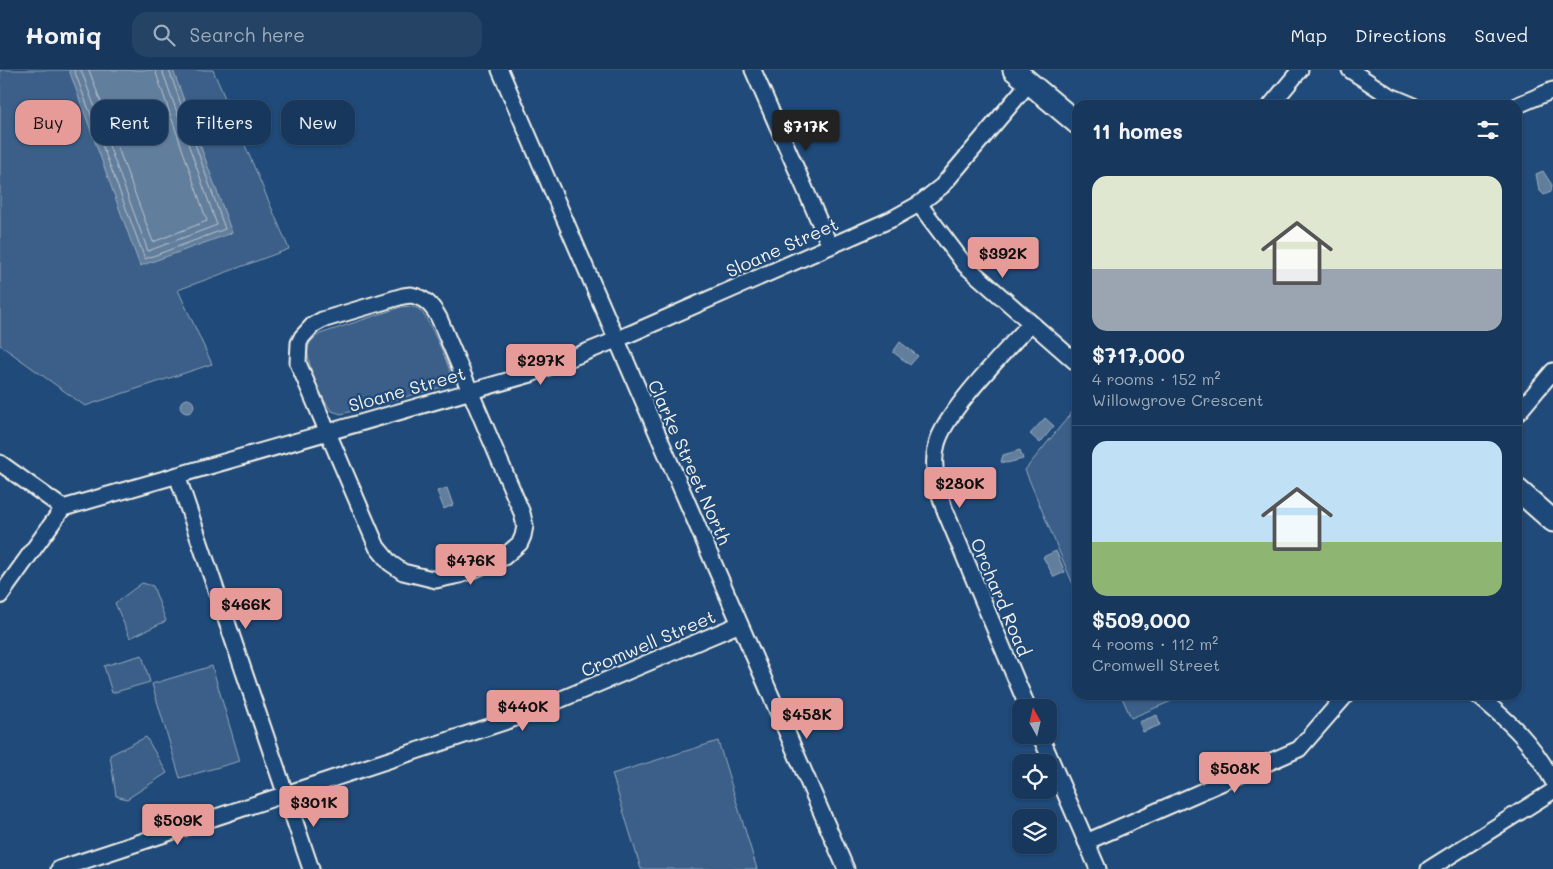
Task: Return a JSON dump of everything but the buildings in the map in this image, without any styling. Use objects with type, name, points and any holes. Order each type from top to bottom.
[{"type":"main road","points":[[1021,76],[1072,119]]},
{"type":"main road","points":[[1522,494],[1553,521]]},
{"type":"street","name":"Clarke Street North","points":[[500,70],[846,869]]},
{"type":"street","points":[[754,70],[830,246]]},
{"type":"street","points":[[1275,100],[1300,70]]},
{"type":"street","points":[[1350,70],[1388,95],[1400,100]]},
{"type":"street","name":"Sloane Street","points":[[63,508],[531,374],[616,340],[892,219],[918,204],[950,177],[1021,76]]},
{"type":"street","points":[[1522,103],[1553,90]]},
{"type":"street","points":[[918,204],[965,265],[1072,359]]},
{"type":"street","points":[[411,295],[422,298],[436,312],[522,513],[524,526],[520,543],[504,557],[450,578],[425,579],[403,572],[390,563],[368,529],[327,432],[298,363],[299,343],[302,336],[313,325],[322,320],[387,300],[411,295]]},
{"type":"street","name":"Orchard Road","points":[[1024,699],[944,508],[937,486],[935,455],[940,435],[951,416],[1030,324]]},
{"type":"street","points":[[1522,408],[1553,371]]},
{"type":"street","points":[[0,463],[63,508],[0,596]]},
{"type":"street","points":[[177,475],[312,869]]},
{"type":"street","name":"Cromwell Street","points":[[59,869],[519,717],[740,624]]},
{"type":"street","points":[[1086,842],[1299,750],[1342,700]]},
{"type":"street","points":[[1483,700],[1518,729],[1535,751],[1553,782]]},
{"type":"street","points":[[1044,744],[1098,869]]},
{"type":"street","points":[[1429,869],[1553,791]]},
{"type":"shaded area","points":[[0,70],[213,70],[226,100],[178,100],[178,145],[245,145],[289,249],[178,290],[212,364],[85,406],[0,345]]},
{"type":"shaded area","points":[[409,306],[420,310],[423,314],[433,331],[449,369],[448,381],[442,387],[341,414],[332,411],[324,399],[312,372],[308,355],[311,342],[320,334]]},
{"type":"shaded area","points":[[1072,412],[1072,582],[1025,470]]},
{"type":"shaded area","points":[[142,583],[153,586],[166,621],[130,638],[115,603]]},
{"type":"shaded area","points":[[142,655],[150,682],[112,693],[104,666]]},
{"type":"shaded area","points":[[212,666],[240,761],[180,778],[152,684]]},
{"type":"shaded area","points":[[1123,700],[1174,700],[1131,718]]},
{"type":"shaded area","points":[[146,737],[167,773],[127,799],[116,796],[110,755]]},
{"type":"shaded area","points":[[718,741],[757,869],[641,869],[612,774]]},
{"type":"water","points":[[69,70],[173,70],[184,100],[178,100],[178,145],[200,145],[232,233],[140,266],[96,145],[168,145],[168,100],[91,100],[91,131]]},
{"type":"water","points":[[1543,171],[1552,185],[1551,192],[1544,195],[1539,190],[1536,174]]},
{"type":"water","points":[[900,342],[918,356],[910,365],[893,352]]},
{"type":"water","points":[[184,399],[190,399],[194,406],[190,413],[184,413],[180,409],[180,403]]},
{"type":"water","points":[[1045,418],[1054,426],[1040,443],[1030,434]]},
{"type":"water","points":[[1020,450],[1023,459],[1007,463],[1001,462],[1003,455]]},
{"type":"water","points":[[447,488],[453,505],[444,509],[437,491]]},
{"type":"water","points":[[1056,551],[1065,572],[1054,577],[1043,557]]},
{"type":"water","points":[[1157,715],[1160,725],[1143,732],[1139,722]]}]
